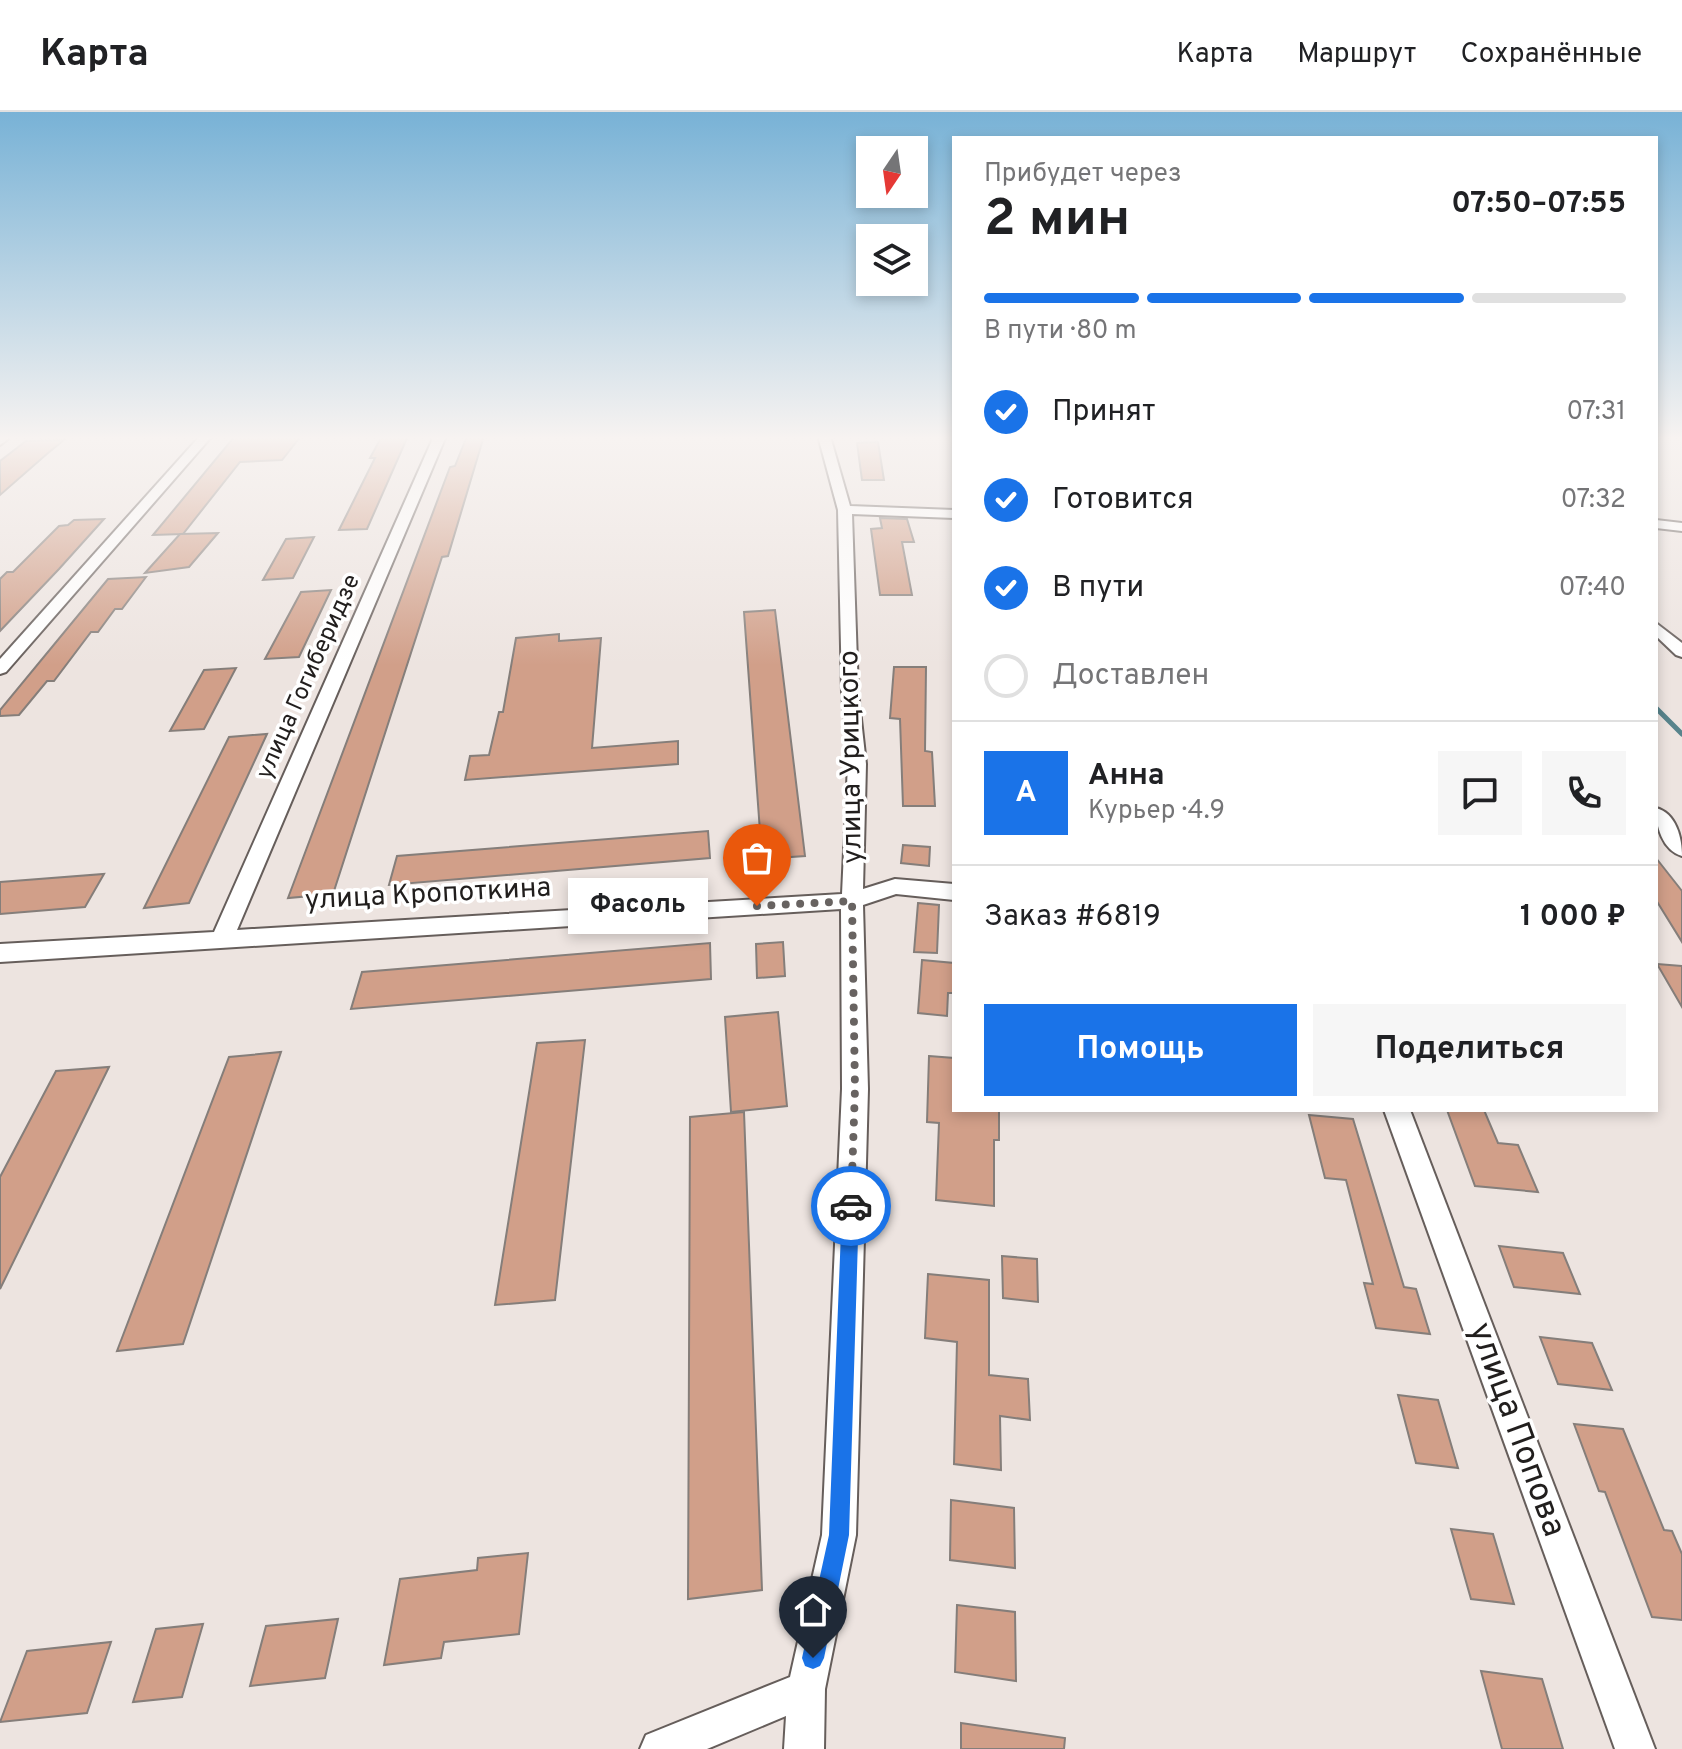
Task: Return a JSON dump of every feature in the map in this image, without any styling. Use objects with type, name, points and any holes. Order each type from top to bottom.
[{"type":"street","points":[[0,669],[138,512]]},
{"type":"street","name":"улица Гогиберидзе","points":[[223,937],[407,512]]},
{"type":"street","name":"улица Урицкого","points":[[804,1749],[806,1689],[839,1535],[855,1089],[852,901],[857,764],[850,692],[845,512]]},
{"type":"street","points":[[910,512],[952,514]]},
{"type":"street","points":[[1658,524],[1682,527]]},
{"type":"street","points":[[1658,630],[1682,652]]},
{"type":"street","points":[[1658,817],[1682,849]]},
{"type":"street","name":"улица Кропоткина","points":[[0,953],[852,901],[895,886],[952,892]]},
{"type":"street","name":"улица Попова","points":[[1398,1112],[1635,1749]]},
{"type":"street","points":[[660,1749],[806,1689]]},
{"type":"building","points":[[172,512],[200,512],[183,534],[153,535]]},
{"type":"building","points":[[348,512],[374,512],[367,529],[339,530]]},
{"type":"building","points":[[433,512],[461,512],[448,556],[442,557],[333,894],[288,898]]},
{"type":"building","points":[[880,518],[907,519],[914,542],[902,542],[912,595],[880,595],[871,529],[882,528]]},
{"type":"building","points":[[104,519],[0,631],[0,579],[7,572],[13,572],[59,526],[68,525],[74,520]]},
{"type":"building","points":[[218,533],[189,567],[145,573],[180,534]]},
{"type":"building","points":[[314,537],[293,578],[263,580],[286,539]]},
{"type":"building","points":[[146,577],[122,609],[115,609],[98,632],[91,632],[54,681],[47,681],[19,715],[0,716],[0,710],[108,579]]},
{"type":"building","points":[[331,590],[299,657],[265,659],[301,592]]},
{"type":"building","points":[[775,610],[805,856],[762,859],[744,612]]},
{"type":"building","points":[[559,634],[559,641],[601,638],[592,748],[678,741],[678,764],[465,780],[470,756],[489,755],[499,712],[503,712],[516,638]]},
{"type":"building","points":[[894,667],[926,667],[925,751],[932,752],[935,806],[903,806],[900,719],[890,718]]},
{"type":"building","points":[[236,668],[204,729],[170,731],[204,670]]},
{"type":"building","points":[[267,734],[189,903],[144,908],[229,737]]},
{"type":"building","points":[[708,831],[710,858],[389,885],[397,856]]},
{"type":"building","points":[[903,845],[930,847],[929,866],[901,863]]},
{"type":"building","points":[[1658,861],[1682,891],[1682,942],[1658,903]]},
{"type":"building","points":[[104,874],[85,907],[0,914],[0,882]]},
{"type":"building","points":[[918,903],[939,905],[937,953],[914,952]]},
{"type":"building","points":[[783,942],[785,976],[757,978],[756,944]]},
{"type":"building","points":[[710,943],[711,979],[351,1009],[362,972]]},
{"type":"building","points":[[922,960],[952,963],[952,993],[948,993],[947,1016],[918,1013]]},
{"type":"building","points":[[1658,964],[1682,966],[1682,1007],[1658,966]]},
{"type":"building","points":[[778,1012],[787,1106],[731,1112],[725,1017]]},
{"type":"building","points":[[585,1040],[555,1300],[495,1305],[537,1043]]},
{"type":"building","points":[[281,1052],[183,1344],[117,1351],[229,1057]]},
{"type":"building","points":[[929,1056],[952,1058],[952,1112],[999,1112],[999,1140],[994,1140],[994,1206],[936,1200],[939,1123],[927,1122]]},
{"type":"building","points":[[109,1067],[0,1289],[0,1177],[56,1071]]},
{"type":"building","points":[[744,1112],[762,1590],[688,1599],[690,1117]]},
{"type":"building","points":[[1448,1112],[1485,1112],[1498,1143],[1518,1145],[1538,1192],[1475,1186]]},
{"type":"building","points":[[1309,1115],[1353,1119],[1404,1287],[1416,1289],[1430,1334],[1376,1328],[1364,1283],[1373,1284],[1346,1180],[1325,1178]]},
{"type":"building","points":[[1499,1246],[1563,1253],[1580,1294],[1514,1287]]},
{"type":"building","points":[[1002,1256],[1037,1259],[1038,1302],[1003,1298]]},
{"type":"building","points":[[928,1274],[989,1280],[989,1375],[1028,1379],[1030,1420],[1000,1416],[1001,1470],[954,1464],[957,1342],[925,1338]]},
{"type":"building","points":[[1540,1337],[1592,1343],[1612,1390],[1558,1384]]},
{"type":"building","points":[[1398,1395],[1438,1400],[1458,1468],[1416,1463]]},
{"type":"building","points":[[1574,1424],[1623,1429],[1664,1530],[1672,1531],[1682,1554],[1682,1620],[1652,1617],[1605,1492],[1599,1491]]},
{"type":"building","points":[[951,1500],[1014,1508],[1015,1568],[950,1560]]},
{"type":"building","points":[[1451,1529],[1493,1534],[1514,1604],[1471,1599]]},
{"type":"building","points":[[528,1553],[519,1634],[444,1642],[441,1658],[384,1665],[400,1579],[477,1570],[478,1558]]},
{"type":"building","points":[[957,1605],[1015,1612],[1016,1681],[955,1672]]},
{"type":"building","points":[[338,1619],[325,1678],[250,1686],[266,1626]]},
{"type":"building","points":[[203,1624],[182,1697],[133,1702],[156,1629]]},
{"type":"building","points":[[111,1642],[87,1713],[0,1722],[27,1651]]},
{"type":"building","points":[[1481,1671],[1542,1679],[1563,1749],[1502,1749]]},
{"type":"building","points":[[961,1723],[1065,1738],[1064,1749],[961,1749]]},
{"type":"waterway","points":[[1658,710],[1682,734]]},
{"type":"way so far","points":[[757,906],[852,901],[855,1089],[851,1206]]},
{"type":"place","name":"Фасоль","points":[[757,906]]},
{"type":"route","points":[[813,1658],[839,1535],[851,1206]]}]
